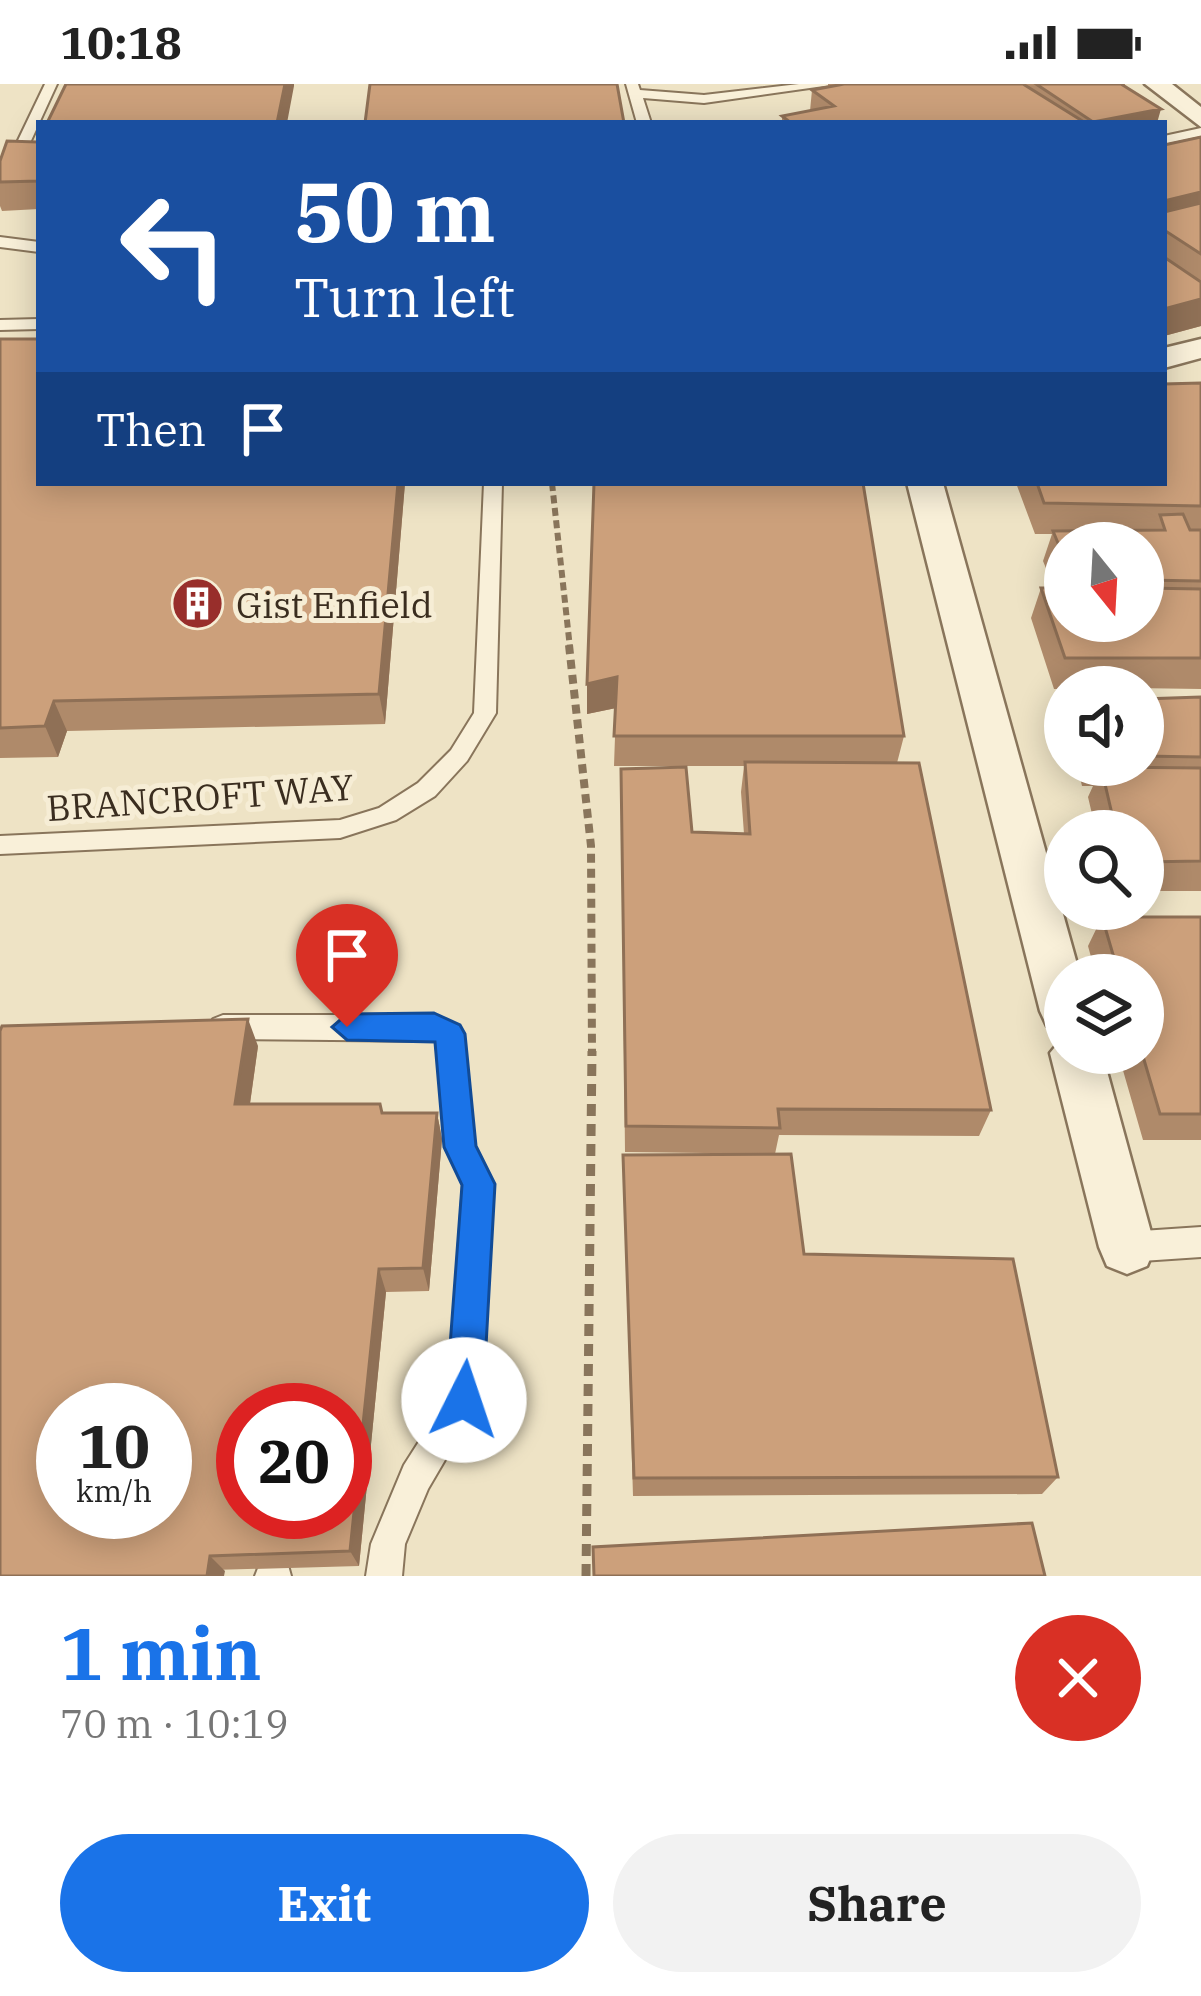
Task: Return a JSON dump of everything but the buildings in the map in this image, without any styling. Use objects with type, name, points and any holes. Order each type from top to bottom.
[{"type":"street","points":[[1157,84],[1194,109]]},
{"type":"street","points":[[927,486],[1050,954]]},
{"type":"street","points":[[1082,1074],[1127,1247]]},
{"type":"lane","points":[[0,193],[50,84]]},
{"type":"lane","points":[[643,120],[634,89],[704,99],[832,84]]},
{"type":"lane","points":[[1167,139],[1201,132]]},
{"type":"lane","points":[[0,242],[36,247]]},
{"type":"lane","points":[[0,325],[36,324]]},
{"type":"lane","name":"BRANCROFT WAY","points":[[0,845],[340,829],[374,822],[406,806],[443,777],[470,744],[485,713],[493,486]]},
{"type":"lane","points":[[183,1028],[434,1027],[449,1034],[460,1147],[478,1184],[464,1400],[416,1478],[388,1544],[384,1576]]},
{"type":"lane","points":[[1127,1247],[1201,1241]]},
{"type":"path","points":[[552,486],[591,847],[593,1214],[586,1576]]},
{"type":"place","name":"Gist Enfield","points":[[197,604]]},
{"type":"route","points":[[347,1027],[434,1027],[449,1034],[460,1147],[478,1184],[464,1400]]}]
